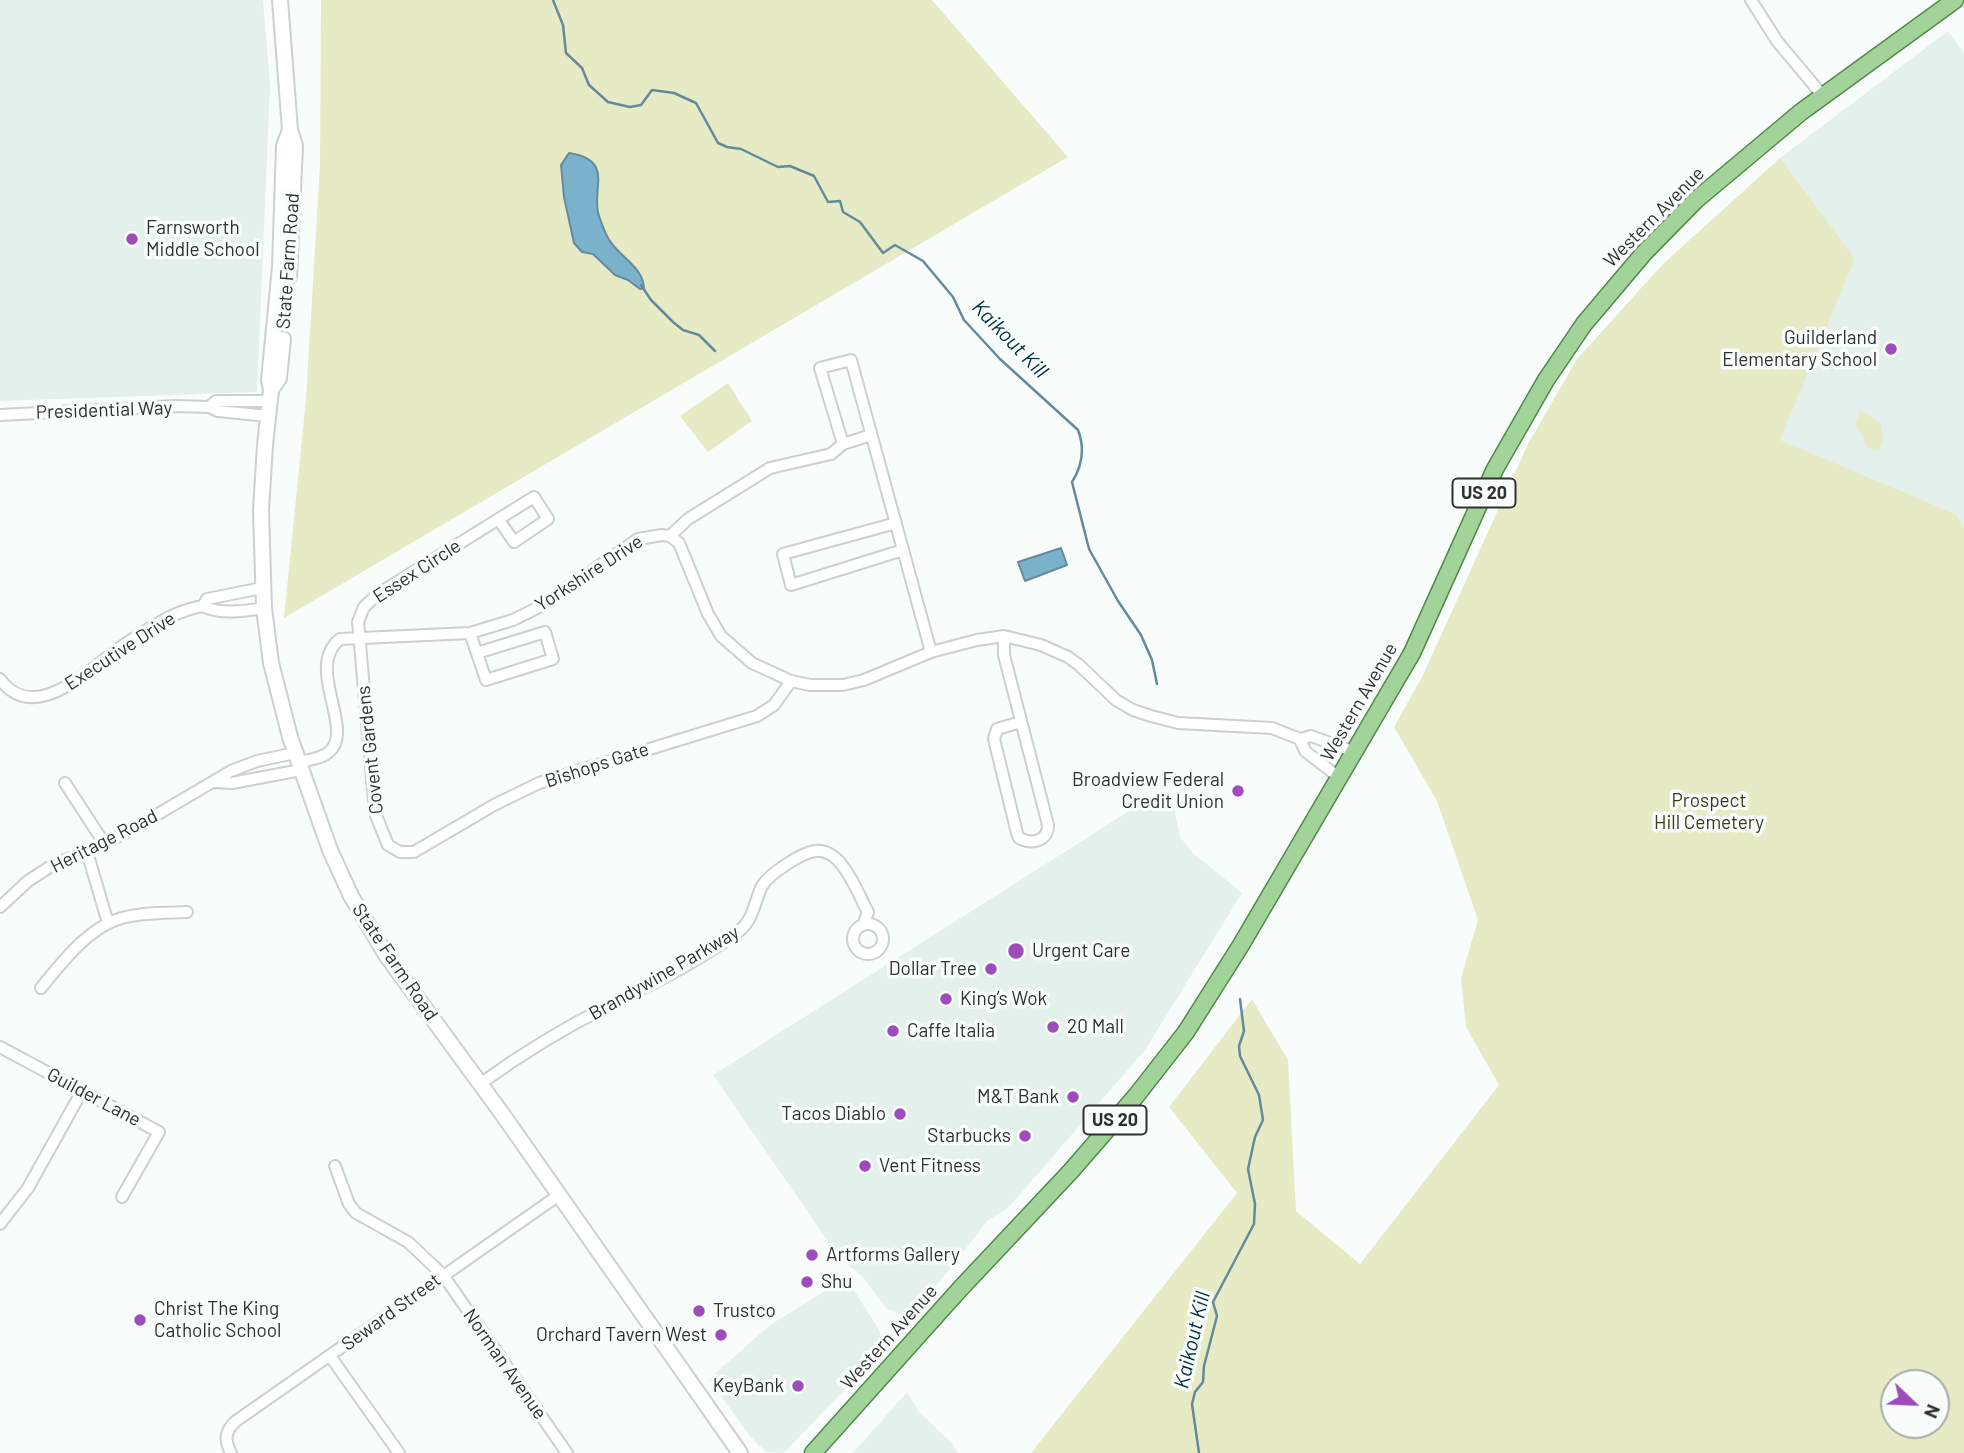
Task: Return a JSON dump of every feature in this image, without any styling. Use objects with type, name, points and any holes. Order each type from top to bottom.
[{"type":"main road","name":"State Farm Road","points":[[280,0],[290,130],[295,146],[290,262],[279,378],[270,403],[261,510],[262,588],[271,663],[298,762],[330,850],[376,939],[740,1453]]},
{"type":"main road","name":"Western Avenue","points":[[813,1453],[960,1289],[1071,1171],[1164,1061],[1221,979],[1412,653],[1495,469],[1546,380],[1584,324],[1644,253],[1696,201],[1823,96],[1955,0]]},
{"type":"street","points":[[1751,0],[1777,41],[1823,96]]},
{"type":"street","points":[[843,444],[820,368],[851,360],[932,652]]},
{"type":"street","name":"Presidential Way","points":[[0,415],[209,407],[218,411],[270,403]]},
{"type":"street","name":"Yorkshire Drive","points":[[298,762],[322,755],[334,746],[337,732],[328,688],[328,658],[330,650],[340,639],[450,636],[513,620],[539,607],[638,538],[651,535],[670,536],[688,519],[770,468],[831,454],[843,444],[871,435]]},
{"type":"street","name":"Essex Circle","points":[[359,638],[359,615],[370,600],[534,497],[548,519],[514,542],[499,520]]},
{"type":"street","points":[[896,523],[783,554],[791,585],[903,550]]},
{"type":"street","points":[[670,536],[684,551],[708,614],[721,636],[752,663],[791,681],[810,685],[843,685],[864,680],[932,652],[1004,636],[1041,645],[1068,657],[1116,700],[1151,716],[1178,723],[1272,727],[1300,739],[1311,736],[1355,752]]},
{"type":"street","name":"Executive Drive","points":[[0,679],[6,686],[23,695],[43,696],[53,693],[76,682],[122,646],[172,615],[203,606],[207,599],[262,588]]},
{"type":"street","name":"Executive Drive","points":[[203,606],[210,610],[246,611],[264,607]]},
{"type":"street","points":[[470,633],[486,681],[553,659],[545,632],[477,653]]},
{"type":"street","points":[[1004,636],[1004,655],[1048,825],[1046,835],[1031,842],[1019,838],[1017,833],[994,739],[997,729],[1021,722]]},
{"type":"street","name":"Covent Gardens","points":[[359,638],[375,813],[388,845],[400,852]]},
{"type":"street","name":"Bishops Gate","points":[[400,852],[414,852],[494,805],[539,783],[757,716],[774,705],[791,681]]},
{"type":"street","points":[[1300,739],[1305,751],[1340,778]]},
{"type":"street","name":"Heritage Road","points":[[0,907],[27,881],[56,863],[87,852],[131,830],[231,771],[257,761],[298,762]]},
{"type":"street","name":"Heritage Road","points":[[214,782],[232,783],[298,762]]},
{"type":"street","points":[[65,783],[104,843]]},
{"type":"street","name":"Brandywine Parkway","points":[[480,1084],[510,1063],[606,1007],[676,971],[735,934],[751,917],[766,880],[809,852],[824,851],[838,860],[868,912],[864,923]]},
{"type":"street","points":[[87,852],[108,923]]},
{"type":"street","points":[[41,988],[60,963],[108,923],[136,915],[187,912]]},
{"type":"street","name":"Guilder Lane","points":[[0,1047],[159,1132],[122,1197]]},
{"type":"street","points":[[0,1224],[28,1188],[82,1091]]},
{"type":"street","name":"Norman Avenue","points":[[335,1166],[349,1204],[356,1213],[408,1242],[443,1275],[568,1453]]},
{"type":"street","name":"Seward Street","points":[[231,1453],[226,1433],[236,1421],[559,1195]]},
{"type":"street","points":[[330,1356],[398,1453]]},
{"type":"shaded area","name":"Farnsworth Middle School","points":[[0,0],[263,0],[270,85],[257,392],[0,401]]},
{"type":"shaded area","name":"Guilderland Elementary School","points":[[1948,31],[1964,53],[1964,527],[1956,514],[1779,440],[1855,259],[1780,158]]},
{"type":"shaded area","points":[[1171,792],[1180,837],[1193,853],[1242,893],[1145,1050],[1009,1207],[987,1221],[948,1272],[923,1299],[909,1312],[897,1313],[886,1308],[862,1276],[839,1257],[713,1075],[1137,806]]},
{"type":"shaded area","points":[[846,1278],[878,1328],[886,1346],[784,1453],[766,1452],[749,1435],[709,1379],[770,1325]]},
{"type":"shaded area","points":[[907,1392],[919,1412],[952,1443],[958,1453],[853,1453]]},
{"type":"green space","points":[[321,0],[932,0],[1068,157],[284,618],[306,399],[320,164]]},
{"type":"green space","name":"Prospect Hill Cemetery","points":[[1780,158],[1855,259],[1780,440],[1956,514],[1964,527],[1964,1453],[1031,1453],[1237,1193],[1169,1107],[1252,999],[1288,1060],[1296,1211],[1360,1264],[1499,1085],[1466,1027],[1461,978],[1478,920],[1437,801],[1394,727],[1422,677],[1529,442],[1577,359],[1663,264]]},
{"type":"green space","points":[[728,383],[752,421],[708,452],[680,416]]},
{"type":"green space","points":[[1860,410],[1881,423],[1883,438],[1879,451],[1866,447],[1863,435],[1855,425]]},
{"type":"water","points":[[569,153],[592,162],[597,169],[597,206],[604,229],[614,247],[640,274],[644,288],[640,289],[615,275],[593,254],[582,252],[574,243],[564,197],[561,165]]},
{"type":"water","points":[[1061,548],[1067,565],[1025,581],[1018,562]]},
{"type":"waterway","name":"Kaikout Kill","points":[[553,0],[563,25],[566,53],[582,68],[589,85],[608,102],[630,107],[641,105],[652,90],[674,93],[696,103],[718,143],[741,149],[778,167],[790,166],[814,176],[828,202],[840,201],[843,212],[860,222],[883,253],[895,245],[923,261],[953,297],[964,320],[1000,359],[1078,430],[1081,457],[1072,482],[1089,549],[1141,635],[1152,660],[1157,684]]},
{"type":"waterway","points":[[641,285],[651,300],[673,322],[683,330],[699,335],[715,351]]},
{"type":"waterway","name":"Kaikout Kill","points":[[1199,1453],[1192,1404],[1195,1392],[1203,1382],[1204,1366],[1217,1316],[1213,1302],[1254,1224],[1255,1204],[1248,1169],[1255,1137],[1263,1120],[1259,1095],[1240,1056],[1239,1046],[1244,1031],[1240,999]]},
{"type":"place","name":"Farnsworth Middle School","points":[[132,239]]},
{"type":"place","name":"Guilderland Elementary School","points":[[1891,349]]},
{"type":"place","name":"Broadview Federal Credit Union","points":[[1238,791]]},
{"type":"place","name":"Urgent Care","points":[[1016,951]]},
{"type":"place","name":"Dollar Tree","points":[[991,969]]},
{"type":"place","name":"King’s Wok","points":[[946,999]]},
{"type":"place","name":"20 Mall","points":[[1053,1027]]},
{"type":"place","name":"Caffe Italia","points":[[893,1031]]},
{"type":"place","name":"M&T Bank","points":[[1073,1097]]},
{"type":"place","name":"Tacos Diablo","points":[[900,1114]]},
{"type":"place","name":"Starbucks","points":[[1025,1136]]},
{"type":"place","name":"Vent Fitness","points":[[865,1166]]},
{"type":"place","name":"Artforms Gallery","points":[[812,1255]]},
{"type":"place","name":"Shu","points":[[807,1282]]},
{"type":"place","name":"Trustco","points":[[699,1311]]},
{"type":"place","name":"Christ The King Catholic School","points":[[140,1320]]},
{"type":"place","name":"Orchard Tavern West","points":[[721,1335]]},
{"type":"place","name":"KeyBank","points":[[798,1386]]}]
